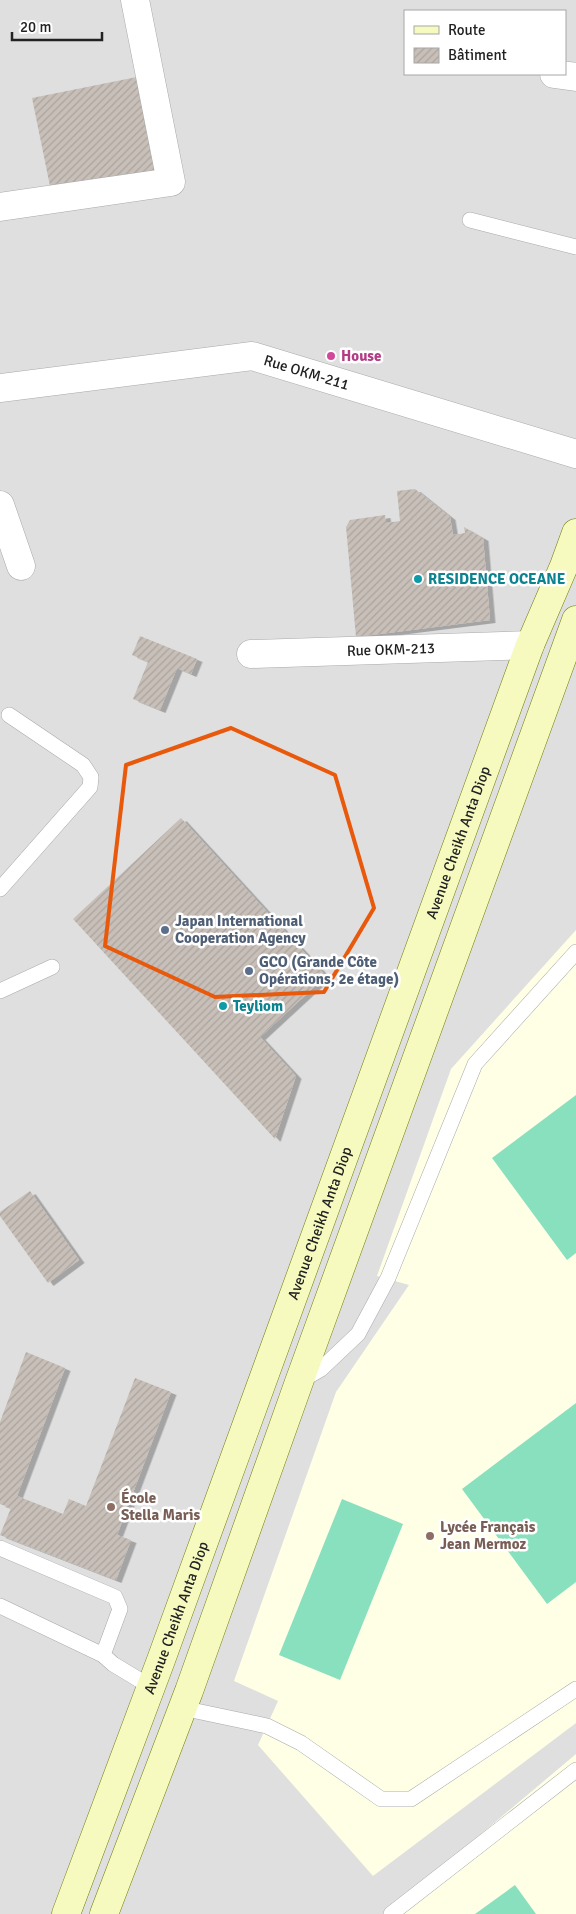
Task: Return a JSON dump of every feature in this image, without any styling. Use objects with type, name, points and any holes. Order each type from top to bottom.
[{"type":"street","points":[[0,207],[171,182],[135,0]]},
{"type":"street","points":[[561,75],[576,77]]},
{"type":"street","name":"Rue OKM-211","points":[[0,388],[252,356],[576,454]]},
{"type":"street","points":[[0,505],[21,566]]},
{"type":"street","name":"Avenue Cheikh Anta Diop","points":[[66,1914],[151,1687],[530,645],[564,566],[576,532]]},
{"type":"street","points":[[104,1914],[182,1708],[298,1382],[576,620]]},
{"type":"street","name":"Rue OKM-213","points":[[251,654],[530,645]]},
{"type":"lane","points":[[470,220],[576,247]]},
{"type":"lane","points":[[0,889],[90,787],[91,777],[83,766],[9,715]]},
{"type":"lane","points":[[298,1382],[321,1369],[358,1334],[388,1278],[475,1064],[576,952]]},
{"type":"lane","points":[[0,991],[52,967]]},
{"type":"lane","points":[[0,1548],[115,1597],[120,1609],[103,1655]]},
{"type":"lane","points":[[0,1606],[103,1655],[151,1687]]},
{"type":"lane","points":[[182,1708],[267,1726],[301,1743],[381,1798],[410,1799],[576,1689]]},
{"type":"lane","points":[[391,1914],[576,1770]]},
{"type":"highlighted area","points":[[231,728],[335,775],[374,908],[324,992],[215,997],[105,946],[126,765]]},
{"type":"shaded area","points":[[0,0],[576,0],[576,1914],[0,1914]]},
{"type":"shaded area","name":"Lycée Français Jean Mermoz","points":[[576,930],[576,1723],[373,1876],[258,1745],[278,1701],[234,1681],[336,1392],[409,1285],[377,1276],[451,1069]]},
{"type":"shaded area","points":[[576,1754],[576,1914],[386,1914]]},
{"type":"green space","points":[[576,1095],[576,1253],[567,1260],[492,1158]]},
{"type":"green space","points":[[576,1403],[576,1582],[547,1604],[462,1489]]},
{"type":"green space","points":[[342,1499],[403,1524],[340,1680],[279,1655]]},
{"type":"green space","points":[[515,1885],[536,1914],[475,1914]]},
{"type":"building","points":[[142,76],[160,169],[51,191],[32,98]]},
{"type":"building","name":"RESIDENCE OCEANE","points":[[415,489],[450,517],[453,535],[465,533],[464,527],[483,538],[490,620],[356,637],[346,527],[350,520],[385,515],[386,523],[400,521],[397,491]]},
{"type":"building","points":[[140,636],[197,659],[191,674],[177,668],[160,710],[133,699],[148,662],[132,655]]},
{"type":"building","name":"Teyliom","points":[[181,818],[326,976],[260,1037],[296,1076],[275,1139],[73,919]]},
{"type":"building","points":[[30,1191],[79,1260],[48,1283],[0,1216],[0,1212]]},
{"type":"building","points":[[26,1352],[65,1368],[17,1496],[63,1514],[69,1499],[86,1506],[135,1378],[171,1392],[117,1535],[131,1540],[116,1580],[0,1535],[11,1508],[0,1504],[0,1422]]},
{"type":"place","name":"House","points":[[331,356]]},
{"type":"place","name":"RESIDENCE OCEANE","points":[[418,579]]},
{"type":"place","name":"Japan International Cooperation Agency","points":[[165,930]]},
{"type":"place","name":"GCO (Grande Côte Opérations, 2e étage)","points":[[249,971]]},
{"type":"place","name":"Teyliom","points":[[223,1006]]},
{"type":"place","name":"École Stella Maris","points":[[111,1507]]},
{"type":"place","name":"Lycée Français Jean Mermoz","points":[[430,1536]]}]
